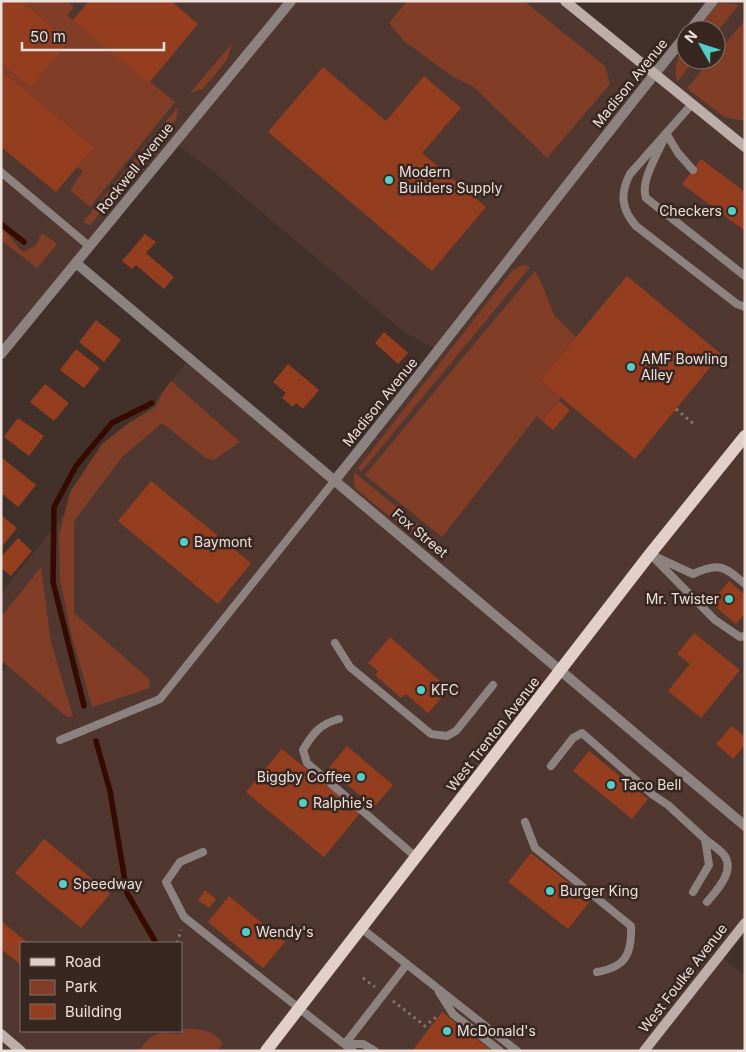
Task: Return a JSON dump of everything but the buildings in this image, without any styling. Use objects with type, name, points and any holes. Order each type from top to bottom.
[{"type":"main road","name":"West Trenton Avenue","points":[[266,1051],[650,554],[745,436]]},
{"type":"street","name":"Rockwell Avenue","points":[[1,354],[291,1]]},
{"type":"street","points":[[565,1],[745,147]]},
{"type":"street","points":[[698,20],[713,1]]},
{"type":"street","name":"Madison Avenue","points":[[335,480],[439,351],[599,143],[676,47]]},
{"type":"street","name":"Fox Street","points":[[76,263],[745,826]]},
{"type":"street","name":"West Foulke Avenue","points":[[644,1051],[745,923]]},
{"type":"street","points":[[1,1034],[21,1051]]},
{"type":"lane","points":[[692,104],[630,174],[623,192],[628,216],[636,226],[682,262],[737,304],[745,307]]},
{"type":"lane","points":[[666,133],[678,153],[693,170]]},
{"type":"lane","points":[[666,133],[644,183],[643,192],[646,198],[745,276]]},
{"type":"lane","points":[[1,172],[90,246]]},
{"type":"lane","name":"Madison Avenue","points":[[60,740],[160,699],[335,480]]},
{"type":"lane","points":[[650,554],[693,574],[711,566],[729,570],[745,584]]},
{"type":"lane","points":[[650,554],[715,620],[740,637],[745,636]]},
{"type":"lane","points":[[335,643],[350,666],[431,734],[447,736],[456,731],[493,685]]},
{"type":"lane","points":[[339,719],[325,723],[312,735],[303,750],[307,763],[416,857]]},
{"type":"lane","points":[[551,766],[573,738],[582,733],[653,795],[668,805],[725,856],[727,864],[725,879],[707,902]]},
{"type":"lane","points":[[525,822],[535,848],[630,926],[632,945],[624,960],[611,970],[597,972]]},
{"type":"lane","points":[[693,892],[709,865],[705,839]]},
{"type":"lane","points":[[203,852],[180,862],[166,882],[184,917],[353,1051]]},
{"type":"lane","points":[[361,928],[517,1051]]},
{"type":"lane","points":[[345,1044],[407,964]]},
{"type":"lane","points":[[434,985],[452,1014],[500,1051]]},
{"type":"lane","points":[[345,1044],[363,1044],[375,1051]]},
{"type":"path","points":[[676,409],[695,425]]},
{"type":"path","points":[[363,978],[425,1026],[436,1017]]},
{"type":"shaded area","points":[[1,1],[565,1],[654,74],[676,47],[676,70],[726,70],[726,20],[698,20],[713,1],[745,1],[745,923],[719,955],[745,976],[745,1051],[1,1051],[1,673],[7,666],[1,660],[1,593],[190,358],[335,480],[437,350],[403,331],[208,167],[174,143],[1,354]]},
{"type":"green space","points":[[21,1],[67,1],[74,7],[67,15],[175,102],[90,207],[70,190],[83,171],[77,166],[93,146],[1,70],[1,63],[31,88],[69,42]]},
{"type":"green space","points":[[407,1],[524,1],[605,66],[610,84],[547,158],[475,88],[452,76],[405,42],[389,23]]},
{"type":"green space","points":[[717,4],[739,5],[726,21],[705,20]]},
{"type":"green space","points":[[743,23],[745,24],[745,121],[724,117],[687,88],[702,70],[726,70],[726,43]]},
{"type":"green space","points":[[232,43],[227,60],[203,89],[190,93]]},
{"type":"green space","points":[[676,70],[686,70],[677,82]]},
{"type":"green space","points":[[178,107],[176,120],[90,225],[83,222]]},
{"type":"green space","points":[[1,228],[23,252],[35,246],[42,233],[57,244],[37,268],[1,240]]},
{"type":"green space","points":[[526,265],[530,267],[361,472],[358,468],[512,271]]},
{"type":"green space","points":[[535,271],[554,315],[576,337],[540,380],[561,398],[542,421],[537,416],[442,537],[365,475]]},
{"type":"green space","points":[[171,381],[240,442],[214,460],[206,458],[162,423],[122,457],[74,521],[74,613],[150,680],[149,688],[92,707],[71,633],[60,579],[59,536],[70,492],[102,444],[130,422],[156,407],[162,393]]},
{"type":"green space","points":[[354,472],[438,541],[429,547],[424,544],[356,489]]},
{"type":"green space","points":[[41,567],[51,643],[73,716],[67,717],[1,660],[1,617]]},
{"type":"green space","points":[[182,1029],[205,1031],[215,1035],[223,1043],[217,1051],[138,1051],[156,1034],[181,1034]]},
{"type":"waterway","points":[[1,224],[24,242]]},
{"type":"waterway","points":[[84,706],[53,582],[54,507],[76,466],[112,423],[152,403]]},
{"type":"waterway","points":[[96,741],[110,791],[127,893],[155,942]]},
{"type":"place","name":"Modern Builders Supply","points":[[389,180]]},
{"type":"place","name":"Checkers","points":[[732,211]]},
{"type":"place","name":"AMF Bowling Alley","points":[[631,367]]},
{"type":"place","name":"Baymont","points":[[184,542]]},
{"type":"place","name":"Mr. Twister","points":[[729,599]]},
{"type":"place","name":"KFC","points":[[421,690]]},
{"type":"place","name":"Biggby Coffee","points":[[361,777]]},
{"type":"place","name":"Taco Bell","points":[[611,785]]},
{"type":"place","name":"Ralphie's","points":[[303,803]]},
{"type":"place","name":"Speedway","points":[[63,884]]},
{"type":"place","name":"Burger King","points":[[550,891]]},
{"type":"place","name":"Wendy's","points":[[246,932]]},
{"type":"place","name":"McDonald's","points":[[447,1031]]}]
